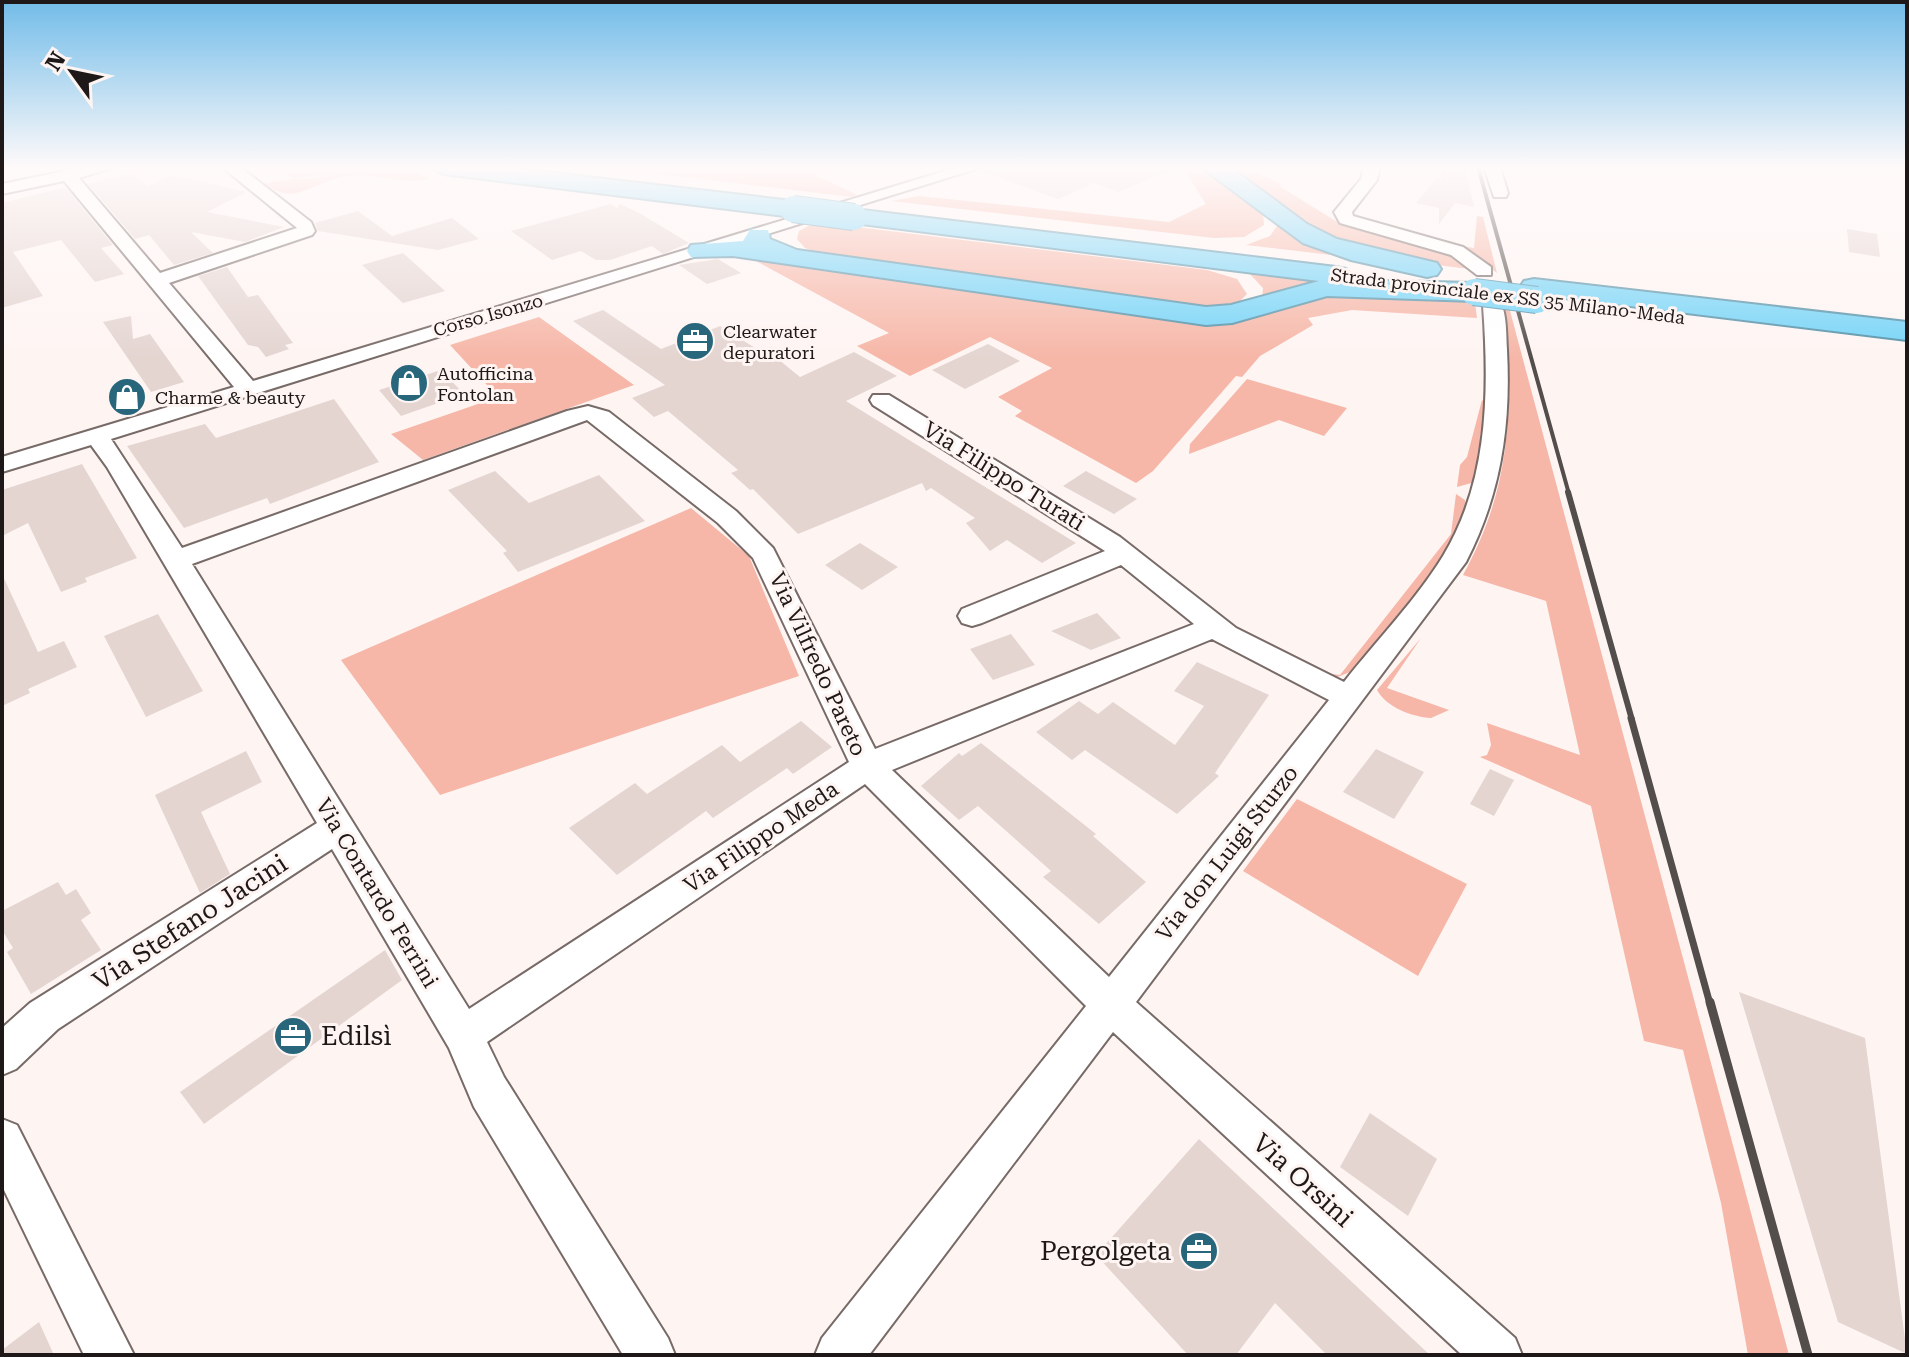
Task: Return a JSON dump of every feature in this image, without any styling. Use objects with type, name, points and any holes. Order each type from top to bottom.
[{"type":"highway","points":[[700,251],[770,240],[786,236],[789,230]]},
{"type":"highway","name":"Strada provinciale ex SS 35 Milano-Meda","points":[[1013,230],[1481,287],[1907,331]]},
{"type":"highway","points":[[1095,240],[1220,242],[1254,238],[1264,230]]},
{"type":"highway","points":[[1302,230],[1330,245],[1481,287]]},
{"type":"highway","points":[[770,240],[840,265],[1172,312],[1232,314],[1326,288],[1481,287]]},
{"type":"highway","points":[[1095,240],[1132,256],[1238,274],[1256,292],[1251,303],[1232,314]]},
{"type":"highway","name":"Strada provinciale ex SS 35 Milano-Meda","points":[[1536,293],[1907,345]]},
{"type":"street","points":[[115,230],[247,388]]},
{"type":"street","points":[[158,280],[306,230]]},
{"type":"street","points":[[1385,230],[1457,251],[1481,287]]},
{"type":"street","name":"Corso Isonzo","points":[[2,465],[700,251],[770,240]]},
{"type":"street","name":"Via don Luigi Sturzo","points":[[839,1355],[1109,1003],[1440,581],[1463,545],[1481,505],[1491,472],[1499,395],[1481,287]]},
{"type":"street","name":"Via Filippo Turati","points":[[881,400],[1125,553],[1215,627],[1348,697]]},
{"type":"street","name":"Via Vilfredo Pareto","points":[[176,560],[575,416],[596,414],[727,517],[764,554],[867,766],[1109,1003]]},
{"type":"street","name":"Via Contardo Ferrini","points":[[97,435],[463,1035],[489,1092],[651,1355]]},
{"type":"street","points":[[972,616],[1125,553]]},
{"type":"street","name":"Via Filippo Meda","points":[[463,1035],[867,766],[1215,627]]},
{"type":"street","name":"Via Stefano Jacini","points":[[44,1016],[337,828]]},
{"type":"street","name":"Via Orsini","points":[[1109,1003],[1498,1355]]},
{"type":"street","points":[[2,1032],[44,1016]]},
{"type":"street","points":[[2,1055],[44,1016]]},
{"type":"street","points":[[2,1140],[110,1355]]},
{"type":"shaded area","points":[[884,230],[1207,270],[1237,279],[1247,294],[1235,306],[1221,309],[830,257],[805,248],[797,239],[799,231]]},
{"type":"shaded area","points":[[1147,230],[1255,230],[1244,237],[1214,238]]},
{"type":"shaded area","points":[[1274,230],[1294,230],[1348,257],[1246,245],[1270,236]]},
{"type":"shaded area","points":[[1313,230],[1360,230],[1453,255],[1471,269],[1399,259],[1352,248]]},
{"type":"shaded area","points":[[1476,230],[1486,230],[1497,273],[1462,246],[1474,248]]},
{"type":"shaded area","points":[[743,254],[844,273],[1118,311],[1233,322],[1319,293],[1420,296],[1475,303],[1477,318],[1352,310],[1308,318],[1313,325],[1260,356],[1242,377],[1236,376],[1153,471],[1136,483],[1015,416],[1022,411],[998,397],[1052,368],[990,337],[910,376],[857,346],[889,333]]},
{"type":"shaded area","points":[[1248,272],[1323,281],[1262,299],[1263,288]]},
{"type":"shaded area","points":[[1503,307],[1509,307],[1789,1355],[1748,1355],[1721,1203],[1683,1050],[1644,1041],[1591,806],[1480,757],[1487,755],[1491,745],[1487,723],[1580,755],[1546,601],[1463,575],[1492,509],[1506,445],[1508,379]]},
{"type":"shaded area","points":[[539,317],[634,385],[423,460],[391,434],[498,397],[450,345]]},
{"type":"shaded area","points":[[1247,379],[1347,408],[1324,436],[1279,420],[1189,454],[1190,444]]},
{"type":"shaded area","points":[[1482,400],[1489,406],[1475,482],[1457,487],[1460,465],[1467,457]]},
{"type":"shaded area","points":[[1456,494],[1465,500],[1462,519],[1452,541],[1419,590],[1350,672],[1335,678],[1323,673],[1340,675],[1451,534]]},
{"type":"shaded area","points":[[691,508],[749,556],[799,676],[440,795],[341,660]]},
{"type":"shaded area","points":[[1421,638],[1387,688],[1449,710],[1431,718],[1400,710],[1377,690]]},
{"type":"shaded area","points":[[1297,799],[1467,884],[1418,976],[1243,871]]},
{"type":"building","points":[[2,230],[101,230],[113,245],[101,248],[124,274],[95,282],[61,240],[13,252],[43,296],[2,308]]},
{"type":"building","points":[[128,230],[275,230],[245,242],[191,232],[213,253],[174,265],[149,235],[135,239]]},
{"type":"building","points":[[384,230],[392,236],[411,230],[468,230],[479,239],[438,250],[318,231]]},
{"type":"building","points":[[668,230],[689,243],[663,254],[652,246],[610,260],[596,260],[581,251],[552,260],[511,231]]},
{"type":"building","points":[[1847,230],[1877,234],[1880,257],[1849,252]]},
{"type":"building","points":[[403,253],[445,291],[403,303],[362,265]]},
{"type":"building","points":[[718,259],[741,273],[707,284],[679,265]]},
{"type":"building","points":[[227,267],[248,297],[258,295],[293,343],[285,345],[289,349],[266,357],[258,347],[248,345],[198,276]]},
{"type":"building","points":[[603,310],[661,349],[720,326],[768,356],[773,355],[800,377],[854,352],[897,376],[846,401],[1076,543],[1042,563],[1007,540],[990,551],[966,523],[975,518],[931,488],[926,491],[922,483],[798,534],[753,489],[750,490],[731,473],[738,470],[668,411],[654,417],[632,398],[665,385],[573,321]]},
{"type":"building","points":[[131,316],[133,339],[150,334],[184,382],[151,392],[103,322]]},
{"type":"building","points":[[988,344],[1020,361],[965,389],[932,370]]},
{"type":"building","points":[[441,370],[464,394],[401,416],[379,390]]},
{"type":"building","points":[[334,399],[379,462],[270,504],[267,498],[184,528],[127,446],[205,424],[216,438]]},
{"type":"building","points":[[82,464],[137,558],[85,578],[87,582],[61,592],[28,523],[2,536],[2,490]]},
{"type":"building","points":[[495,471],[529,503],[599,475],[645,521],[518,572],[503,553],[507,551],[448,490]]},
{"type":"building","points":[[1086,471],[1137,499],[1114,514],[1063,486]]},
{"type":"building","points":[[860,543],[898,567],[862,590],[825,565]]},
{"type":"building","points":[[2,574],[38,652],[64,641],[77,667],[28,689],[30,693],[2,706]]},
{"type":"building","points":[[1097,613],[1121,638],[1091,650],[1051,631]]},
{"type":"building","points":[[158,614],[203,691],[146,717],[104,636]]},
{"type":"building","points":[[1011,634],[1035,665],[993,680],[970,649]]},
{"type":"building","points":[[1197,662],[1269,695],[1215,773],[1219,776],[1177,814],[1085,750],[1072,760],[1036,732],[1079,701],[1098,714],[1113,702],[1175,745],[1204,706],[1174,691]]},
{"type":"building","points":[[801,721],[832,747],[793,774],[787,768],[713,818],[706,811],[617,875],[569,828],[635,783],[647,794],[722,745],[740,762]]},
{"type":"building","points":[[981,743],[1096,834],[1093,836],[1146,882],[1099,924],[1043,877],[1051,871],[978,806],[959,820],[921,786],[959,753],[962,756]]},
{"type":"building","points":[[1376,749],[1424,772],[1394,819],[1343,792]]},
{"type":"building","points":[[246,751],[262,782],[201,812],[230,874],[200,893],[155,795]]},
{"type":"building","points":[[1490,769],[1514,780],[1494,816],[1470,804]]},
{"type":"building","points":[[58,882],[66,895],[76,889],[91,913],[81,920],[101,950],[31,994],[7,952],[13,948],[2,930],[2,911]]},
{"type":"building","name":"Edilsì","points":[[385,950],[402,980],[204,1124],[180,1092]]},
{"type":"building","points":[[1739,992],[1865,1038],[1907,1354],[1838,1322]]},
{"type":"building","points":[[1370,1113],[1437,1159],[1408,1216],[1340,1167]]},
{"type":"building","points":[[1199,1139],[1430,1355],[1327,1355],[1275,1303],[1236,1355],[1188,1355],[1096,1255]]},
{"type":"building","points":[[39,1322],[54,1355],[2,1355],[2,1350]]},
{"type":"railway","points":[[1496,230],[1569,494]]},
{"type":"railway","points":[[1568,492],[1632,720]]},
{"type":"railway","points":[[1631,718],[1710,1004]]},
{"type":"railway","points":[[1710,1002],[1808,1355]]},
{"type":"place","name":"Clearwater depuratori","points":[[695,341]]},
{"type":"place","name":"Autofficina Fontolan","points":[[409,383]]},
{"type":"place","name":"Charme & beauty","points":[[127,397]]},
{"type":"place","name":"Edilsì","points":[[293,1036]]},
{"type":"place","name":"Pergolgeta","points":[[1199,1251]]}]
